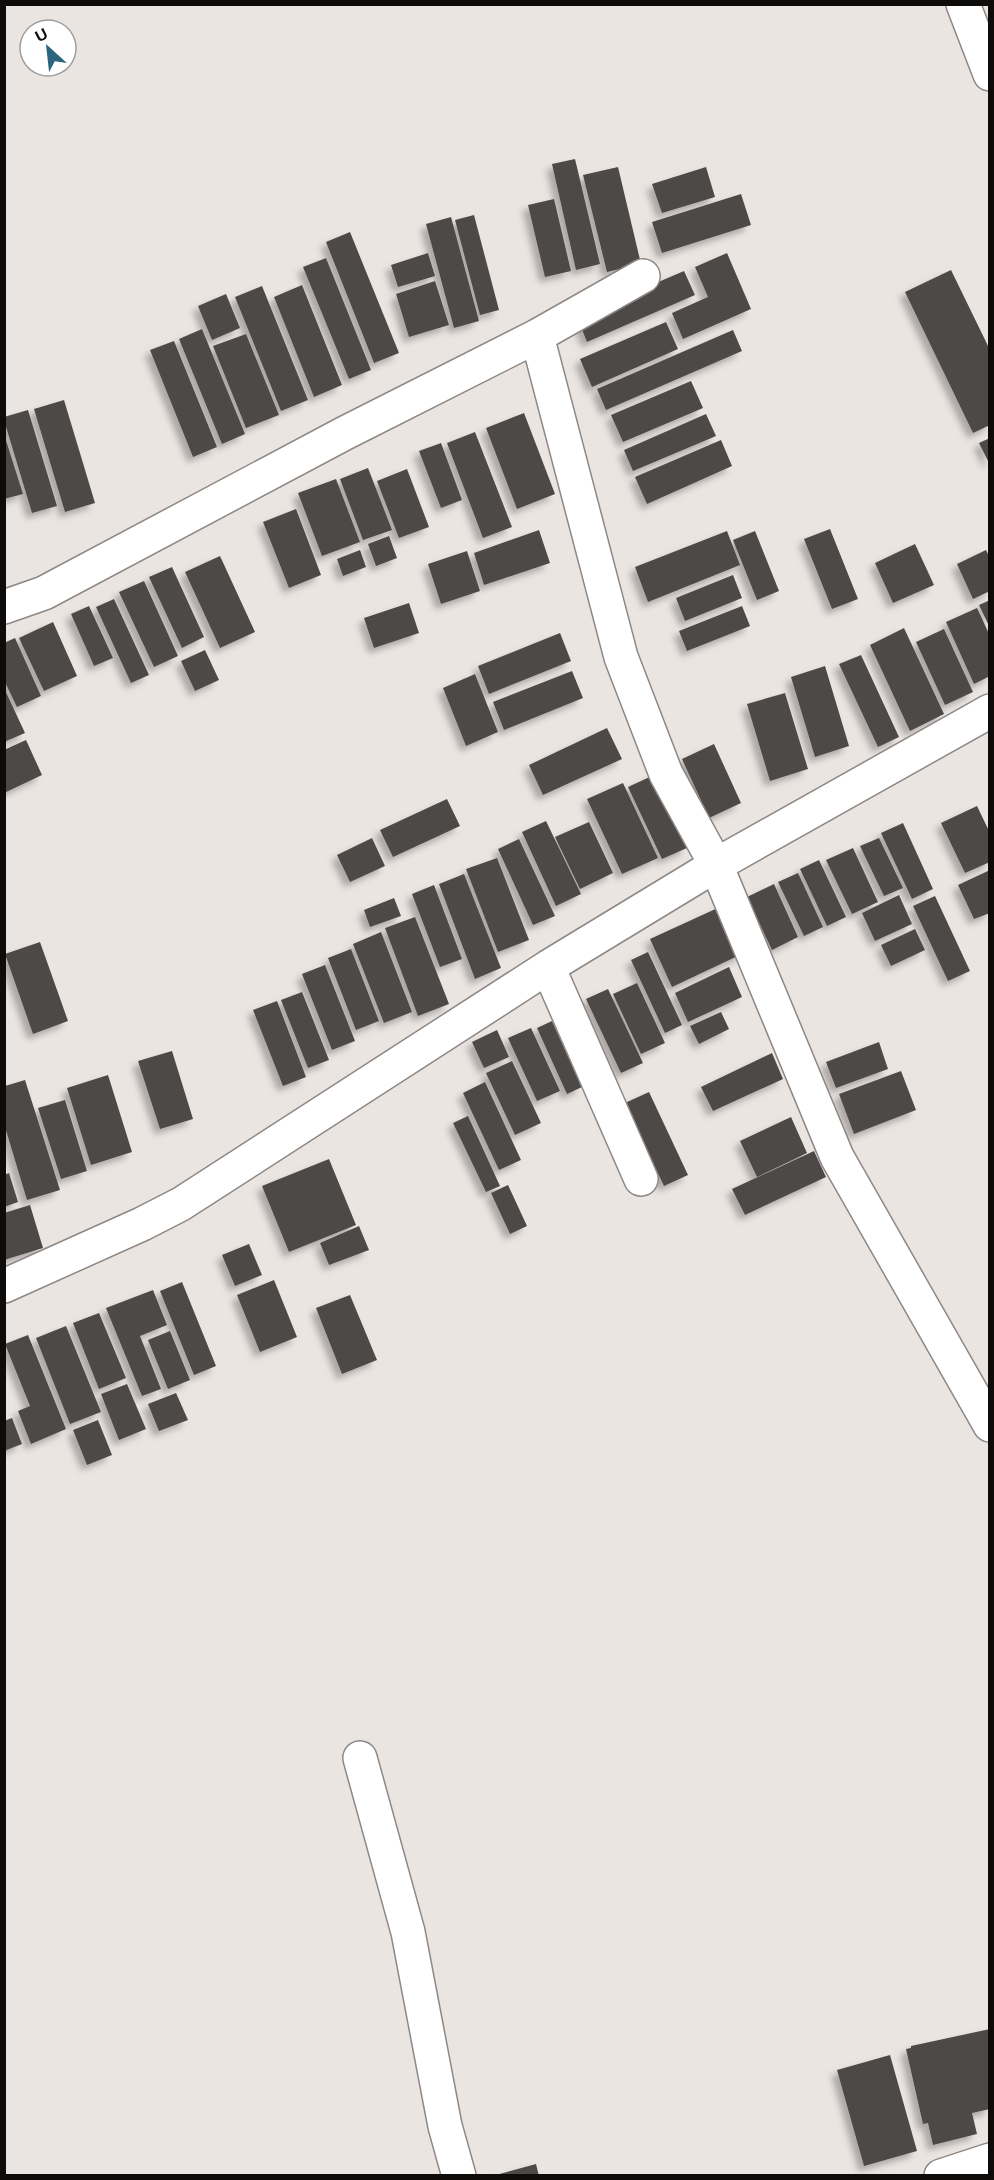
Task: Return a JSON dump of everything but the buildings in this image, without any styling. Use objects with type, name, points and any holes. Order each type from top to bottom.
[{"type":"street","points":[[963,4],[990,74]]},
{"type":"street","points":[[4,607],[44,593],[345,433],[537,336],[644,276]]},
{"type":"street","points":[[537,336],[621,657],[666,774],[716,865],[837,1157],[990,1425]]},
{"type":"street","points":[[4,1286],[181,1204],[548,967],[716,865],[990,711]]},
{"type":"street","points":[[548,967],[641,1179]]},
{"type":"street","points":[[360,1758],[408,1932],[445,2126],[459,2175]]},
{"type":"street","points":[[941,2175],[990,2160]]}]
